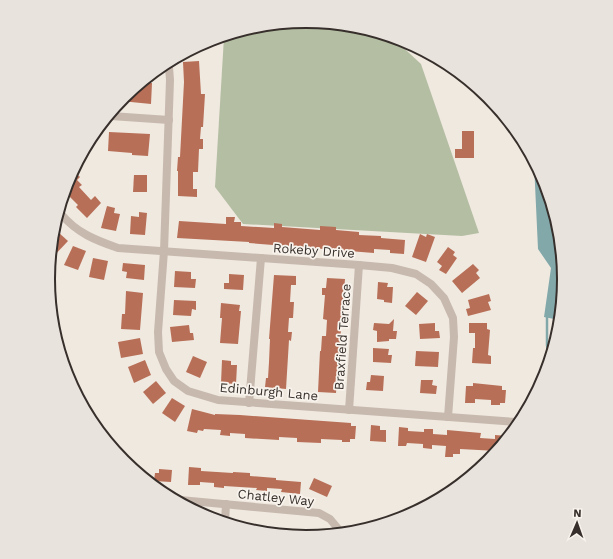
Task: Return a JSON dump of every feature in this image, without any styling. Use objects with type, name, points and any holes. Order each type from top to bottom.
[{"type":"street","name":"Edinburgh Lane","points":[[168,69],[170,80],[164,251],[158,332],[159,352],[166,369],[174,381],[188,391],[218,400],[514,422]]},
{"type":"street","points":[[115,116],[168,120]]},
{"type":"street","name":"Rokeby Drive","points":[[63,217],[89,238],[118,248],[359,265],[392,268],[416,274],[431,284],[444,298],[453,318],[454,337],[448,417]]},
{"type":"street","points":[[249,403],[261,258]]},
{"type":"street","name":"Braxfield Terrace","points":[[349,410],[359,265]]},
{"type":"street","name":"Chatley Way","points":[[187,501],[319,514],[330,519],[338,529]]},
{"type":"street","name":"Chatley Way","points":[[225,518],[226,504]]},
{"type":"green space","points":[[306,28],[339,30],[372,37],[402,47],[421,64],[479,233],[462,236],[243,224],[215,187],[224,42],[274,30]]},
{"type":"water","points":[[534,173],[545,199],[556,247],[558,280],[556,312],[554,319],[544,317],[551,268],[538,249]]},
{"type":"building","points":[[199,61],[201,94],[205,94],[203,127],[201,127],[200,139],[203,139],[203,149],[199,149],[198,172],[193,172],[193,189],[197,189],[197,197],[178,196],[177,171],[178,157],[180,157],[184,82],[183,62]]},
{"type":"building","points":[[149,83],[152,83],[151,104],[129,102]]},
{"type":"building","points":[[462,131],[474,131],[474,158],[455,158],[455,149],[462,149]]},
{"type":"building","points":[[109,132],[150,134],[148,156],[108,151]]},
{"type":"building","points":[[78,175],[80,177],[77,180],[82,185],[79,187],[91,200],[95,196],[101,203],[87,218],[76,207],[78,205],[69,196]]},
{"type":"building","points":[[134,175],[147,175],[147,192],[133,192]]},
{"type":"building","points":[[107,206],[115,208],[114,213],[120,214],[116,231],[101,228]]},
{"type":"building","points":[[139,212],[147,213],[145,235],[130,234],[131,216],[139,217]]},
{"type":"building","points":[[226,217],[235,217],[234,222],[241,222],[241,226],[274,228],[274,223],[282,224],[282,227],[320,230],[320,226],[336,227],[336,230],[359,232],[359,235],[381,236],[381,238],[405,240],[404,254],[390,253],[390,250],[374,249],[374,253],[249,242],[177,238],[179,221],[226,224]]},
{"type":"building","points":[[59,233],[68,241],[57,253]]},
{"type":"building","points":[[420,234],[426,237],[427,234],[435,237],[426,262],[412,257]]},
{"type":"building","points":[[73,246],[86,251],[78,270],[64,265]]},
{"type":"building","points":[[448,247],[455,252],[453,255],[457,258],[446,274],[439,270],[442,266],[437,262]]},
{"type":"building","points":[[93,258],[108,261],[104,280],[89,277]]},
{"type":"building","points":[[123,263],[145,265],[144,280],[126,278],[127,272],[122,271]]},
{"type":"building","points":[[473,264],[479,270],[476,273],[480,278],[462,293],[452,281]]},
{"type":"building","points":[[175,271],[191,272],[191,279],[196,279],[195,288],[174,287]]},
{"type":"building","points":[[229,274],[244,275],[243,290],[224,289],[224,283],[229,283]]},
{"type":"building","points":[[274,275],[296,276],[296,285],[291,285],[290,302],[294,302],[293,318],[289,318],[288,332],[292,332],[291,341],[289,340],[286,389],[265,387],[266,378],[268,378],[269,339]]},
{"type":"building","points":[[327,278],[345,279],[336,393],[318,392],[320,351],[322,336],[326,336],[327,320],[323,319],[325,295],[322,295],[322,288],[326,288]]},
{"type":"building","points":[[378,282],[388,283],[387,287],[393,287],[392,303],[377,299]]},
{"type":"building","points":[[126,291],[143,293],[140,330],[121,329],[122,314],[125,314]]},
{"type":"building","points":[[417,292],[428,301],[416,315],[405,306]]},
{"type":"building","points":[[489,294],[491,301],[488,302],[491,310],[468,316],[466,309],[470,308],[468,300]]},
{"type":"building","points":[[174,300],[196,301],[196,310],[192,309],[191,316],[173,315]]},
{"type":"building","points":[[221,303],[240,305],[239,311],[241,311],[238,344],[220,343],[222,318],[220,318]]},
{"type":"building","points":[[394,319],[393,331],[397,331],[396,339],[377,342],[377,331],[373,330],[374,323],[389,324]]},
{"type":"building","points":[[435,323],[435,331],[439,331],[440,338],[420,339],[419,324]]},
{"type":"building","points":[[469,323],[487,323],[487,329],[490,330],[488,355],[491,356],[491,364],[472,363],[473,348],[475,348],[475,333],[469,333]]},
{"type":"building","points":[[189,325],[190,333],[193,333],[194,340],[172,342],[170,327]]},
{"type":"building","points":[[140,338],[143,354],[121,358],[118,342]]},
{"type":"building","points":[[373,348],[389,349],[388,355],[392,355],[391,363],[373,362]]},
{"type":"building","points":[[416,351],[439,352],[438,367],[415,366]]},
{"type":"building","points":[[193,356],[207,362],[200,378],[186,372]]},
{"type":"building","points":[[145,360],[151,375],[134,383],[128,367]]},
{"type":"building","points":[[222,360],[231,361],[231,365],[237,365],[236,384],[221,383]]},
{"type":"building","points":[[371,375],[384,376],[383,391],[366,390],[367,382],[370,382]]},
{"type":"building","points":[[421,380],[433,380],[432,385],[437,386],[436,394],[420,393]]},
{"type":"building","points":[[156,381],[166,393],[153,404],[143,392]]},
{"type":"building","points":[[473,383],[502,386],[502,390],[506,390],[505,403],[500,403],[500,405],[491,405],[491,400],[475,399],[475,403],[465,403],[466,386],[473,386]]},
{"type":"building","points":[[172,398],[185,406],[175,422],[162,413]]},
{"type":"building","points":[[192,409],[215,415],[240,415],[351,423],[351,426],[356,426],[355,439],[350,439],[350,442],[342,442],[342,440],[321,439],[321,443],[297,442],[297,438],[279,437],[279,440],[245,438],[245,434],[230,433],[230,436],[220,435],[221,430],[204,429],[203,431],[198,430],[197,433],[187,431]]},
{"type":"building","points":[[371,425],[380,426],[380,430],[386,430],[386,442],[370,441]]},
{"type":"building","points":[[399,427],[408,428],[408,431],[424,432],[424,429],[433,429],[433,434],[447,435],[447,430],[481,433],[480,438],[495,439],[495,435],[504,436],[490,451],[460,449],[460,454],[453,454],[453,457],[445,457],[446,446],[432,445],[432,449],[423,448],[423,444],[407,443],[406,446],[398,446]]},
{"type":"building","points":[[189,467],[201,468],[201,471],[250,473],[250,476],[301,482],[300,494],[281,492],[282,489],[267,488],[267,491],[256,490],[257,488],[224,486],[224,488],[214,487],[214,483],[200,482],[200,485],[188,485]]},
{"type":"building","points":[[159,469],[172,470],[171,482],[154,480],[155,473],[159,473]]},
{"type":"building","points":[[314,478],[332,486],[327,497],[309,489]]},
{"type":"waterway","points":[[547,314],[548,350]]}]
